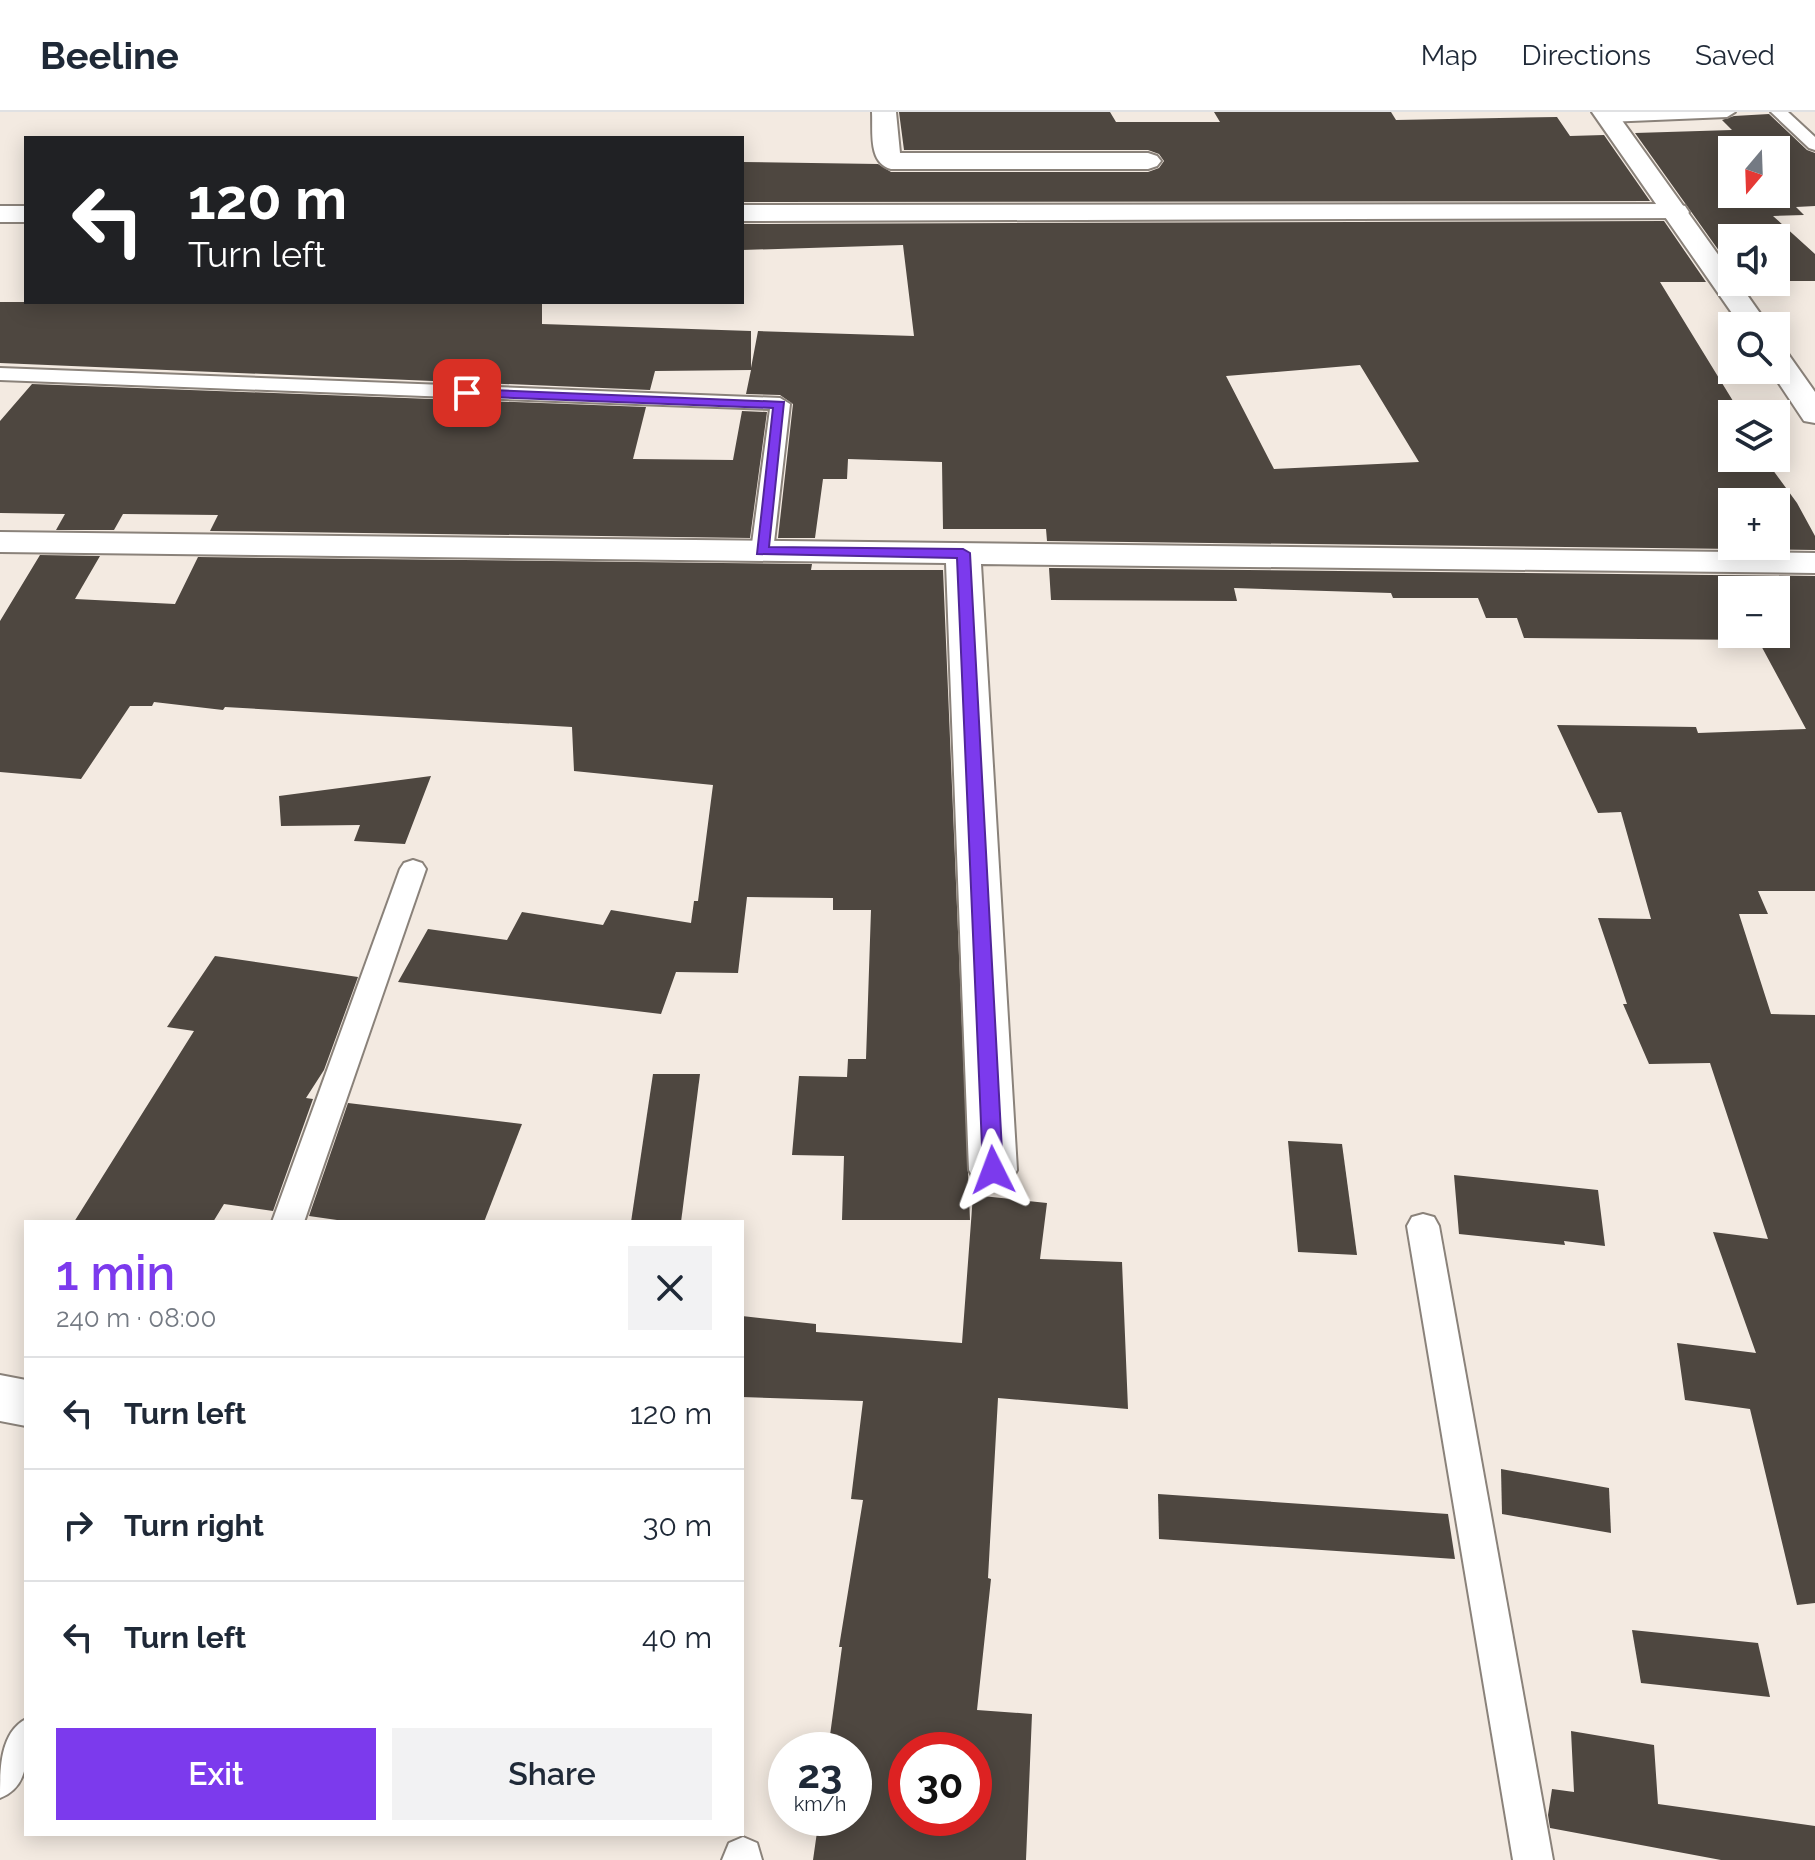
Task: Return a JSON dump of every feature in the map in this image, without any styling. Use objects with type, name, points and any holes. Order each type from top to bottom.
[{"type":"street","points":[[884,112],[888,159],[891,161],[1148,161]]},
{"type":"street","points":[[1606,114],[1745,312]]},
{"type":"street","points":[[744,213],[1676,212]]},
{"type":"street","points":[[0,214],[24,214]]},
{"type":"street","points":[[1790,377],[1815,414]]},
{"type":"street","points":[[0,542],[1815,563]]},
{"type":"street","points":[[963,553],[993,1170]]},
{"type":"street","points":[[0,1398],[24,1403]]},
{"type":"lane","points":[[1606,114],[1727,112]]},
{"type":"lane","points":[[1779,112],[1815,145]]},
{"type":"lane","points":[[0,374],[780,404],[762,551]]},
{"type":"lane","points":[[289,1220],[413,869]]},
{"type":"lane","points":[[1423,1226],[1533,1860]]},
{"type":"lane","points":[[0,1779],[24,1741]]},
{"type":"building","points":[[899,112],[1110,112],[1116,122],[1220,122],[1214,112],[1391,112],[1396,120],[1557,117],[1570,136],[1604,135],[1650,201],[744,202],[744,162],[878,164],[891,172],[1148,172],[1159,168],[1164,161],[1159,154],[1148,150],[904,150]]},
{"type":"building","points":[[1769,114],[1807,150],[1815,153],[1815,206],[1796,207],[1804,215],[1773,216],[1782,224],[1718,224],[1718,249],[1635,133],[1732,130],[1722,120],[1734,116]]},
{"type":"building","points":[[1664,221],[1706,282],[1660,282],[1718,377],[1718,384],[1723,384],[1732,400],[1718,400],[1718,472],[1774,472],[1786,488],[1718,488],[1718,549],[1047,541],[1046,529],[943,529],[942,462],[848,459],[847,479],[823,479],[815,538],[778,538],[793,404],[780,395],[746,394],[751,370],[655,371],[650,390],[0,363],[0,302],[542,304],[542,324],[751,331],[751,368],[758,331],[914,336],[903,245],[744,250],[744,224]],"holes":[[[1360,365],[1419,462],[1274,469],[1226,376]]]},
{"type":"building","points":[[1790,231],[1815,254],[1815,281],[1790,281]]},
{"type":"building","points":[[32,384],[646,407],[633,459],[733,460],[742,411],[767,412],[750,538],[210,531],[218,515],[123,514],[114,530],[56,530],[65,514],[0,513],[0,421]]},
{"type":"building","points":[[1790,493],[1815,536],[1815,550],[1790,550]]},
{"type":"building","points":[[40,555],[100,556],[75,599],[175,604],[198,557],[812,564],[811,570],[943,570],[970,1220],[842,1220],[844,1156],[792,1155],[799,1076],[847,1077],[848,1059],[866,1059],[871,910],[833,910],[833,898],[747,897],[738,973],[676,972],[661,1014],[398,982],[428,929],[507,940],[522,912],[603,925],[611,910],[691,923],[694,901],[698,901],[713,785],[574,771],[572,727],[225,707],[223,710],[154,702],[152,706],[130,706],[81,779],[0,772],[0,621]]},
{"type":"building","points":[[1049,568],[1815,576],[1815,891],[1758,891],[1768,914],[1739,914],[1771,1014],[1815,1015],[1815,1603],[1797,1605],[1750,1409],[1685,1400],[1677,1343],[1756,1353],[1713,1232],[1768,1239],[1710,1063],[1649,1064],[1623,1004],[1627,1004],[1598,918],[1651,919],[1621,812],[1598,813],[1557,725],[1696,727],[1698,733],[1806,729],[1762,648],[1790,648],[1790,576],[1718,576],[1718,640],[1524,638],[1517,618],[1486,618],[1478,598],[1393,598],[1391,593],[1234,588],[1237,601],[1051,600]]},
{"type":"building","points":[[431,776],[405,844],[354,841],[360,825],[281,826],[279,796]]},
{"type":"building","points":[[215,956],[358,977],[324,1070],[306,1098],[313,1099],[273,1211],[224,1204],[214,1220],[75,1220],[194,1031],[167,1027]]},
{"type":"building","points":[[653,1074],[700,1074],[681,1220],[631,1220]]},
{"type":"building","points":[[348,1103],[522,1124],[485,1220],[337,1220],[309,1216]]},
{"type":"building","points":[[1288,1141],[1342,1144],[1357,1255],[1298,1252]]},
{"type":"building","points":[[1454,1175],[1598,1190],[1605,1246],[1459,1234]]},
{"type":"building","points":[[973,1195],[1047,1203],[1040,1259],[1122,1262],[1128,1409],[998,1398],[988,1578],[991,1579],[977,1710],[1032,1714],[1026,1860],[813,1860],[816,1836],[872,1836],[872,1732],[830,1732],[842,1647],[839,1647],[863,1500],[851,1499],[863,1401],[744,1397],[744,1316],[816,1324],[816,1332],[962,1343]]},
{"type":"building","points":[[1501,1469],[1609,1488],[1611,1533],[1502,1514]]},
{"type":"building","points":[[1158,1494],[1448,1514],[1455,1559],[1159,1539]]},
{"type":"building","points":[[1632,1630],[1758,1643],[1770,1697],[1641,1683]]},
{"type":"building","points":[[1571,1731],[1654,1745],[1658,1804],[1815,1826],[1815,1860],[1721,1860],[1550,1828],[1548,1815],[1552,1789],[1574,1792]]},
{"type":"route","points":[[467,393],[780,404],[762,551],[963,553],[993,1170]]}]
